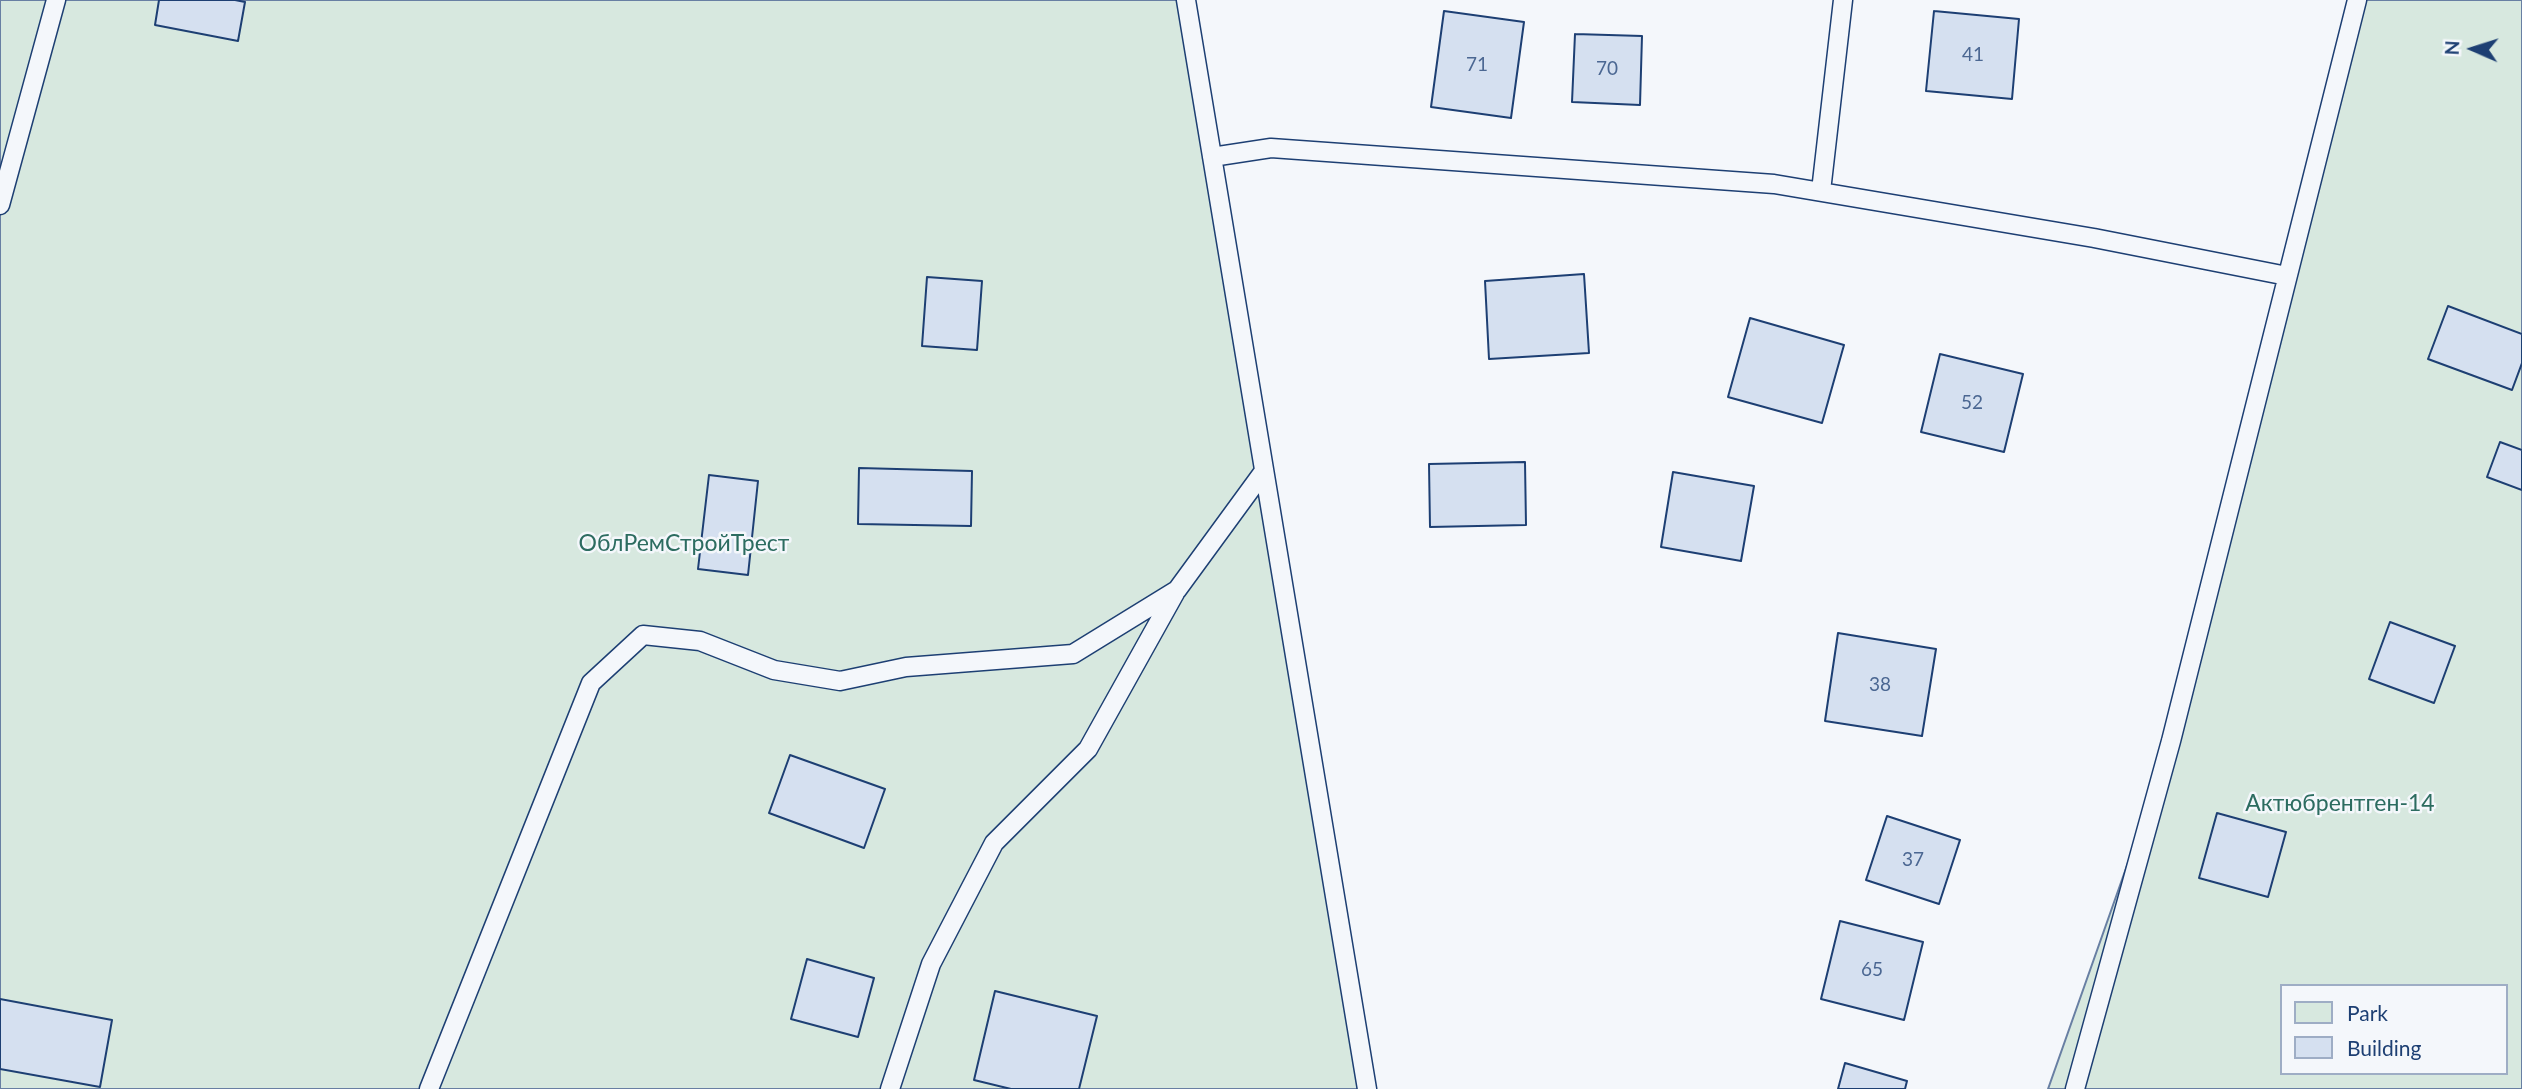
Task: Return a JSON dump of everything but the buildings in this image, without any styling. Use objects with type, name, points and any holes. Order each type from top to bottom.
[{"type":"lane","points":[[0,205],[55,0]]},
{"type":"lane","points":[[1186,0],[1367,1089]]},
{"type":"lane","points":[[1821,191],[1843,0]]},
{"type":"lane","points":[[2075,1089],[2171,741],[2357,0]]},
{"type":"lane","points":[[1212,157],[1271,148],[1774,184],[2094,237],[2287,276]]},
{"type":"lane","points":[[890,1089],[931,964],[995,843],[1088,749],[1177,590],[1264,471]]},
{"type":"lane","points":[[429,1089],[591,683],[643,635],[700,641],[774,670],[840,681],[906,667],[1073,654],[1177,590]]},
{"type":"green space","name":"ОблРемСтройТрест","points":[[0,0],[1186,0],[1367,1089],[0,1089]]},
{"type":"green space","name":"Актюбрентген-14","points":[[2363,0],[2522,0],[2522,1089],[2048,1089],[2171,741]]}]
